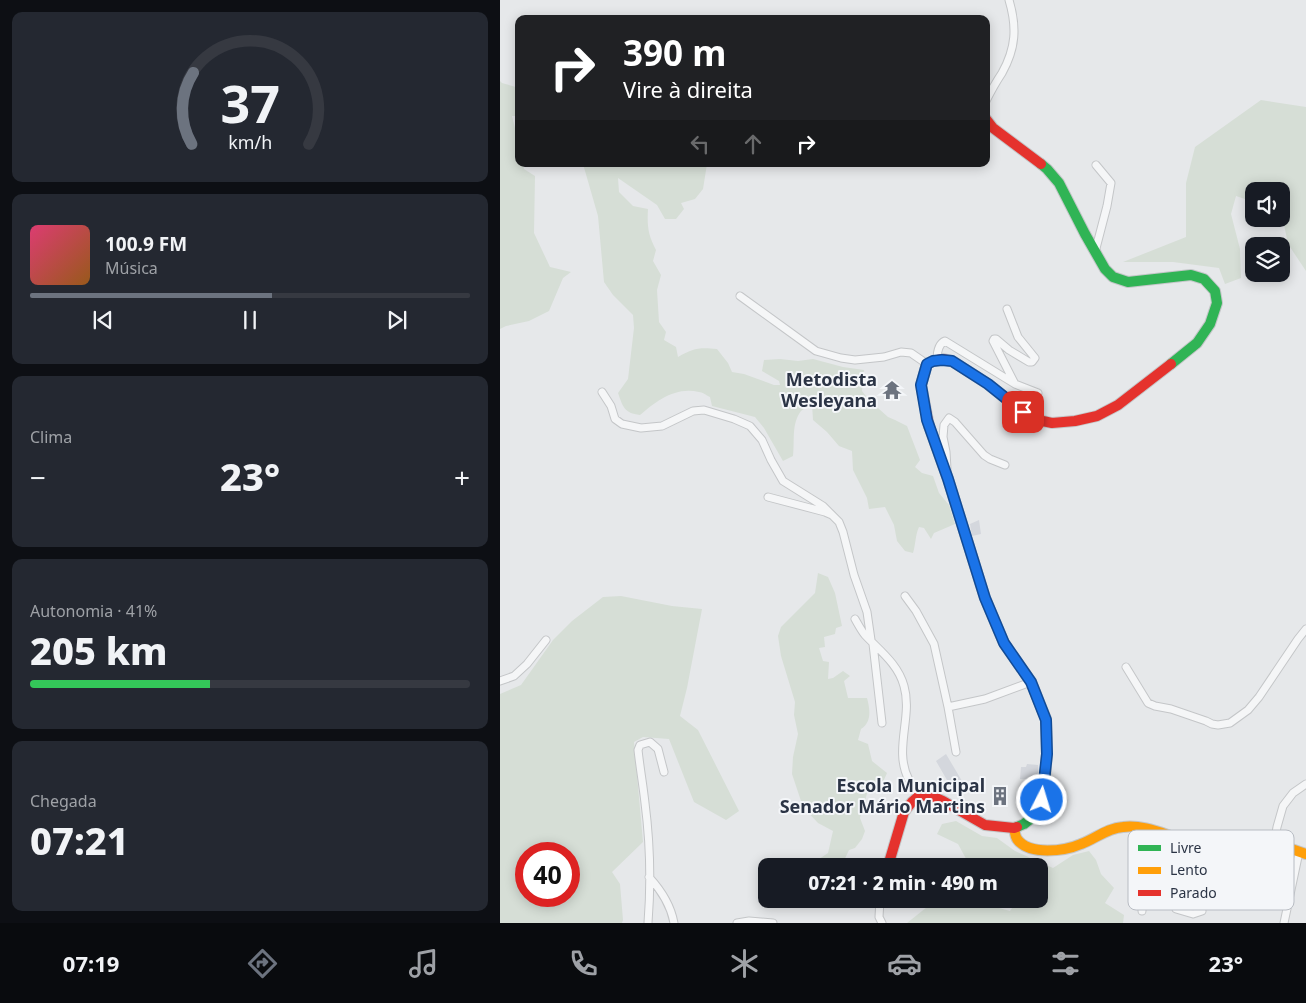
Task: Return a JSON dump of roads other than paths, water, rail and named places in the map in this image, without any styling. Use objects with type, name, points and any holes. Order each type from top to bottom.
[{"type":"street","points":[[990,92],[1003,71],[1014,42],[1015,26],[1009,0]]},
{"type":"street","points":[[927,364],[937,360],[952,361],[988,384],[1023,412],[1038,420],[1052,422],[1075,421],[1097,416],[1118,405],[1197,343],[1210,324],[1217,302],[1215,291],[1204,279],[1191,275],[1128,282],[1113,277],[1105,269],[1095,252],[1059,183],[1047,169],[990,125]]},
{"type":"street","points":[[1095,252],[1111,183],[1096,165]]},
{"type":"street","points":[[740,296],[816,351],[854,360],[901,352],[911,353],[927,364]]},
{"type":"street","points":[[1007,309],[1018,337],[1035,358],[1032,362],[1029,362],[996,338],[994,339],[993,341],[1015,384]]},
{"type":"street","points":[[937,360],[939,348],[942,341],[945,340],[1015,384],[1038,393]]},
{"type":"street","points":[[855,618],[864,634],[889,658],[898,671],[904,687],[906,722],[902,753],[903,764],[909,780],[920,795],[934,797],[943,801],[985,825],[1014,828],[1024,824],[1034,816],[1042,800],[1047,754],[1046,720],[1031,682],[1004,643],[985,598],[948,479],[927,420],[921,385],[927,364]]},
{"type":"street","points":[[602,392],[611,406],[615,419],[622,424],[641,428],[662,426],[693,411],[704,410],[750,426],[762,440],[783,481],[823,506],[839,522],[844,532],[854,575],[867,612],[874,651],[882,723]]},
{"type":"street","points":[[948,479],[943,437],[944,425],[949,418],[955,422],[984,455],[1005,465]]},
{"type":"street","points":[[768,497],[832,515]]},
{"type":"street","points":[[905,596],[916,611],[934,644],[956,752]]},
{"type":"street","points":[[1126,667],[1148,703],[1212,724],[1230,724],[1248,710],[1259,697],[1306,629]]},
{"type":"street","points":[[500,681],[514,676],[527,664],[546,640]]},
{"type":"street","points":[[948,707],[985,700],[1031,682]]},
{"type":"street","points":[[648,923],[649,847],[638,750],[640,745],[650,742],[658,749],[664,772]]},
{"type":"street","points":[[1276,830],[1283,806],[1293,794],[1306,784]]},
{"type":"street","points":[[890,858],[904,812],[920,795]]},
{"type":"street","points":[[1014,828],[1016,837],[1021,844],[1030,848],[1060,850],[1075,847],[1120,827],[1150,830]]},
{"type":"street","points":[[1294,886],[1303,853]]},
{"type":"street","points":[[649,877],[658,887],[673,916],[674,923]]},
{"type":"street","points":[[880,908],[882,923]]},
{"type":"street","points":[[1177,910],[1193,914],[1202,911]]},
{"type":"street","points":[[1284,923],[1288,910]]},
{"type":"street","points":[[737,923],[749,920],[773,923]]},
{"type":"place","name":"Metodista Wesleyana","points":[[892,390]]},
{"type":"place","name":"Escola Municipal Senador Mário Martins","points":[[1000,796]]}]
